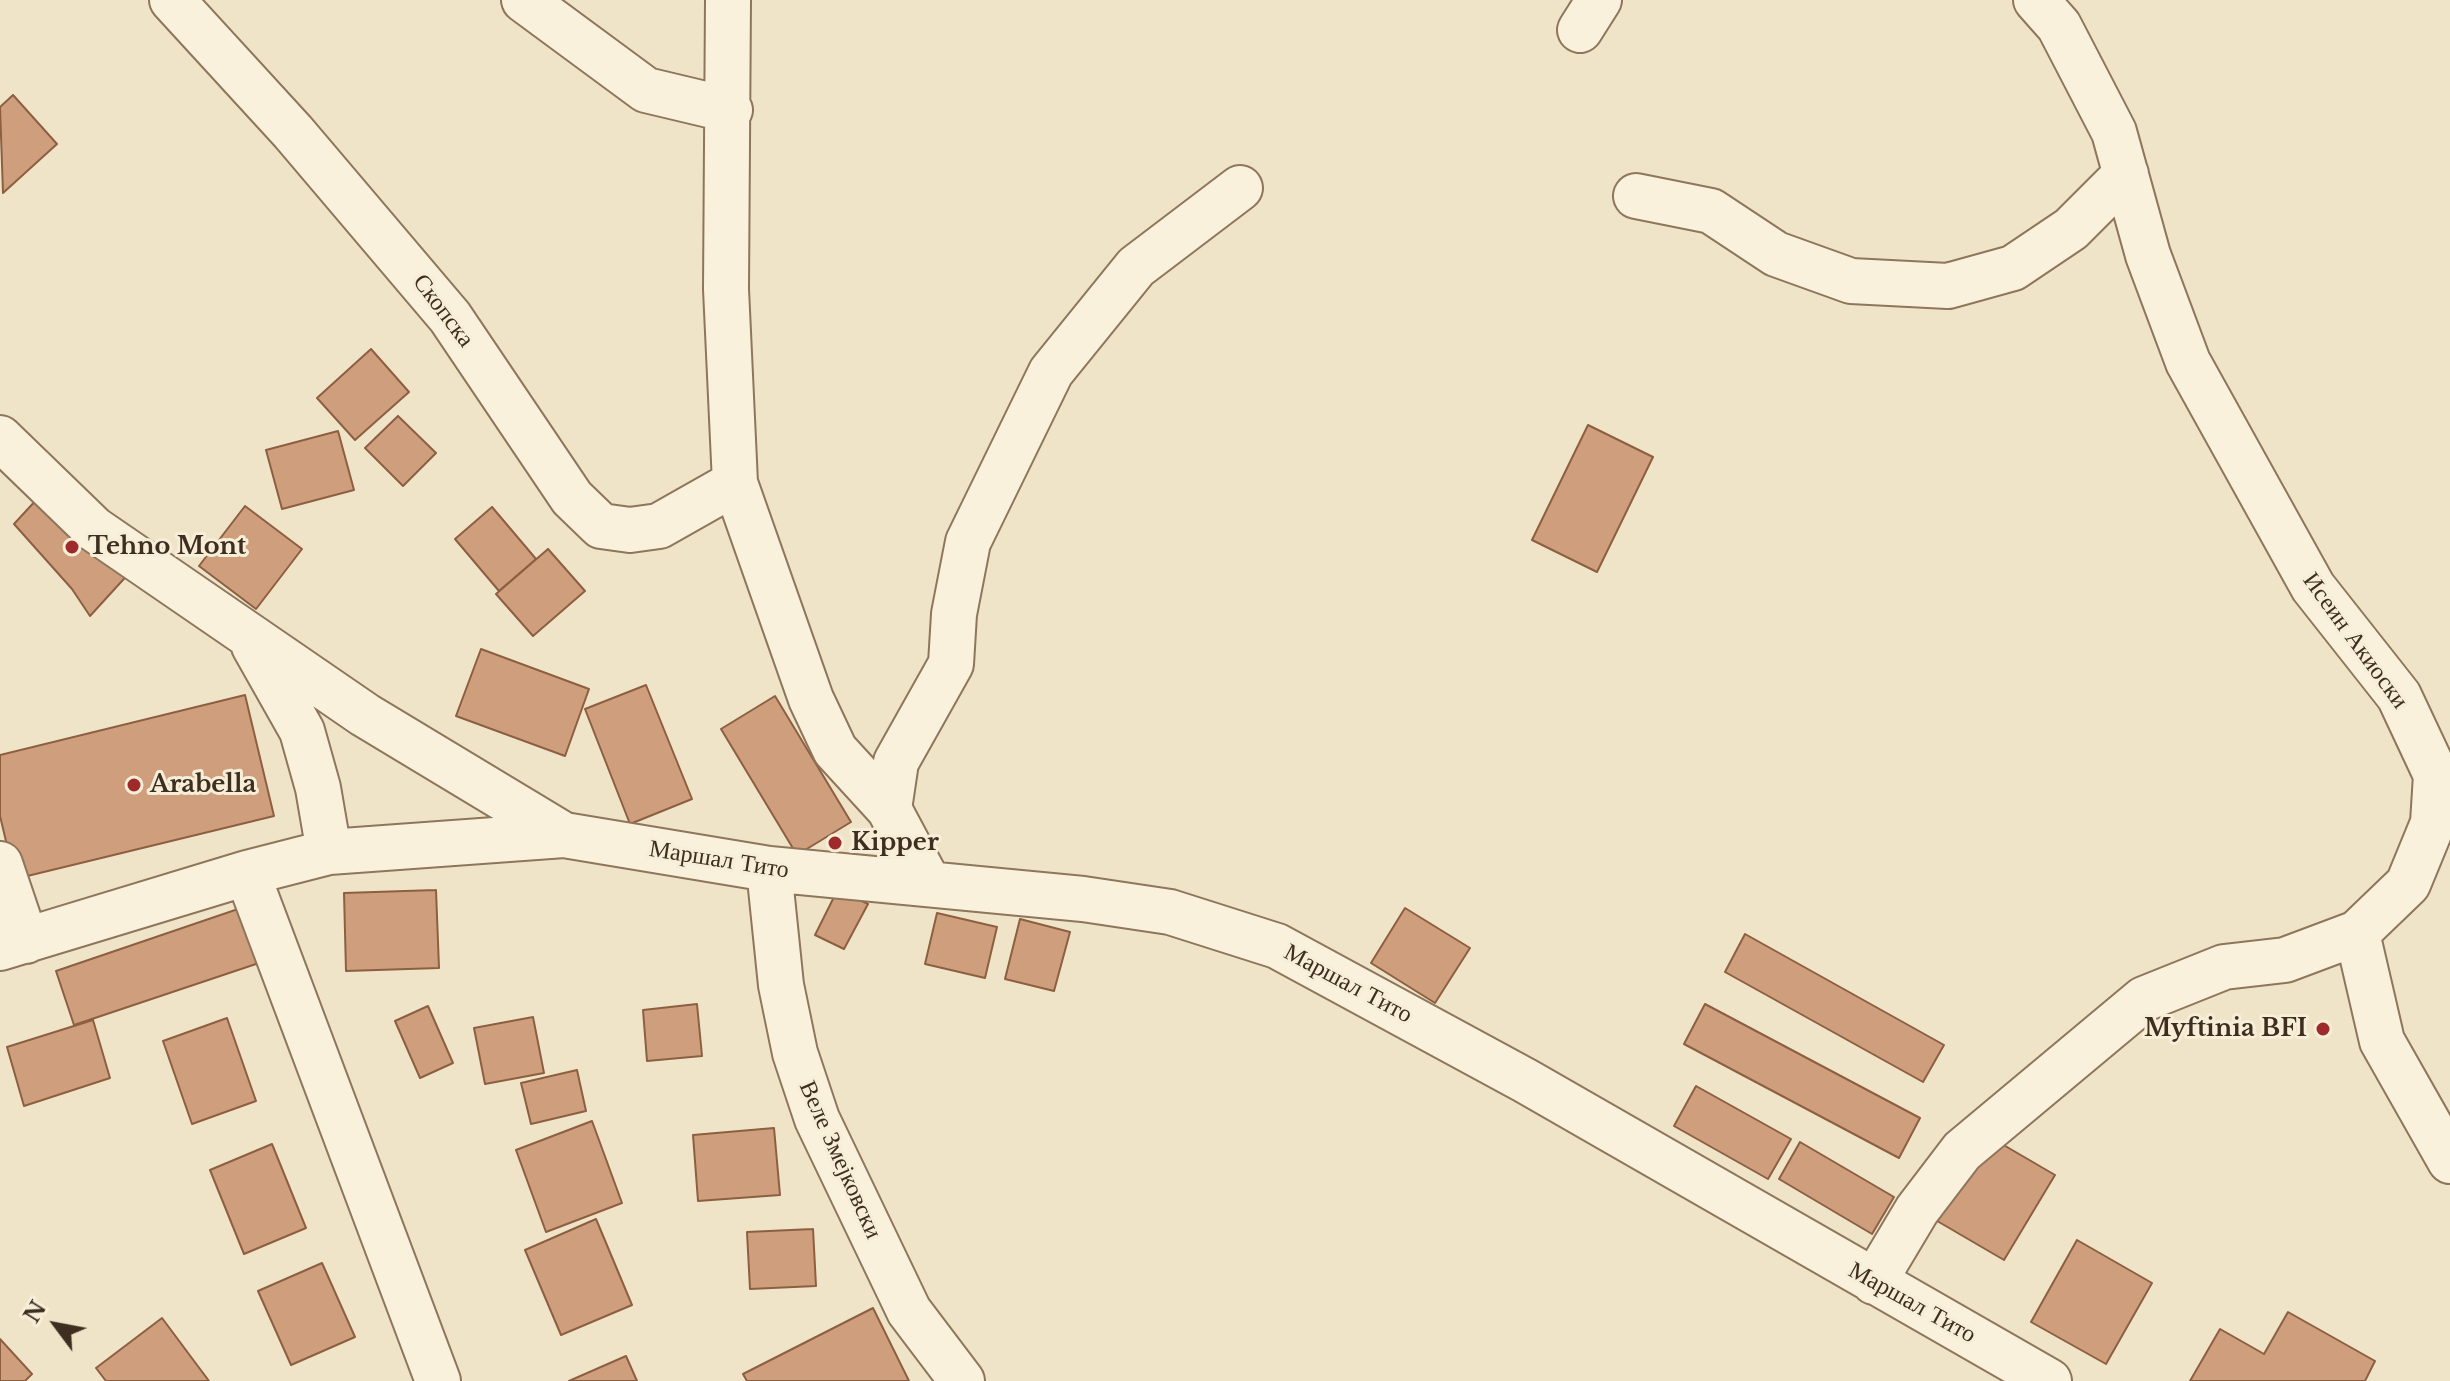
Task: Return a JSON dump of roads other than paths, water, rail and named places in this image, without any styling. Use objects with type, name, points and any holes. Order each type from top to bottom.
[{"type":"street","name":"Скопска","points":[[172,0],[293,132],[450,317],[572,498],[601,526],[630,530],[659,526],[735,483]]},
{"type":"street","points":[[524,0],[646,90],[730,110]]},
{"type":"street","points":[[728,0],[730,110],[726,289],[735,483],[817,712],[835,750],[889,809],[929,884]]},
{"type":"street","name":"Исеин Акиоски","points":[[1874,1282],[1917,1210],[1962,1151],[2144,999],[2224,967],[2285,960],[2357,933],[2408,884],[2433,823],[2437,738],[2399,696],[2313,587],[2188,362],[2148,255],[2114,132],[2059,26],[2036,0]]},
{"type":"street","points":[[1636,196],[1711,211],[1776,254],[1851,281],[1948,286],[2013,268],[2071,229],[2126,174]]},
{"type":"street","points":[[889,809],[896,762],[951,664],[954,614],[968,542],[1051,372],[1136,267],[1240,188]]},
{"type":"street","name":"Маршал Тито","points":[[0,438],[94,529],[365,715],[564,835]]},
{"type":"street","points":[[249,637],[302,731],[318,788],[329,852]]},
{"type":"street","name":"Маршал Тито","points":[[13,944],[247,873],[329,852],[564,835],[769,869],[1083,899],[1170,912],[1277,946],[1526,1081],[1874,1282],[1988,1366],[2049,1381]]},
{"type":"street","points":[[0,864],[13,944]]},
{"type":"street","name":"Веле Змејковски","points":[[769,869],[781,985],[795,1053],[817,1119],[909,1311],[962,1381]]},
{"type":"street","points":[[247,873],[438,1381]]},
{"type":"street","points":[[2357,933],[2382,1041],[2450,1161]]},
{"type":"place","name":"Tehno Mont","points":[[72,547]]},
{"type":"place","name":"Arabella","points":[[134,785]]},
{"type":"place","name":"Kipper","points":[[835,843]]},
{"type":"place","name":"Myftinia BFI","points":[[2323,1029]]}]
